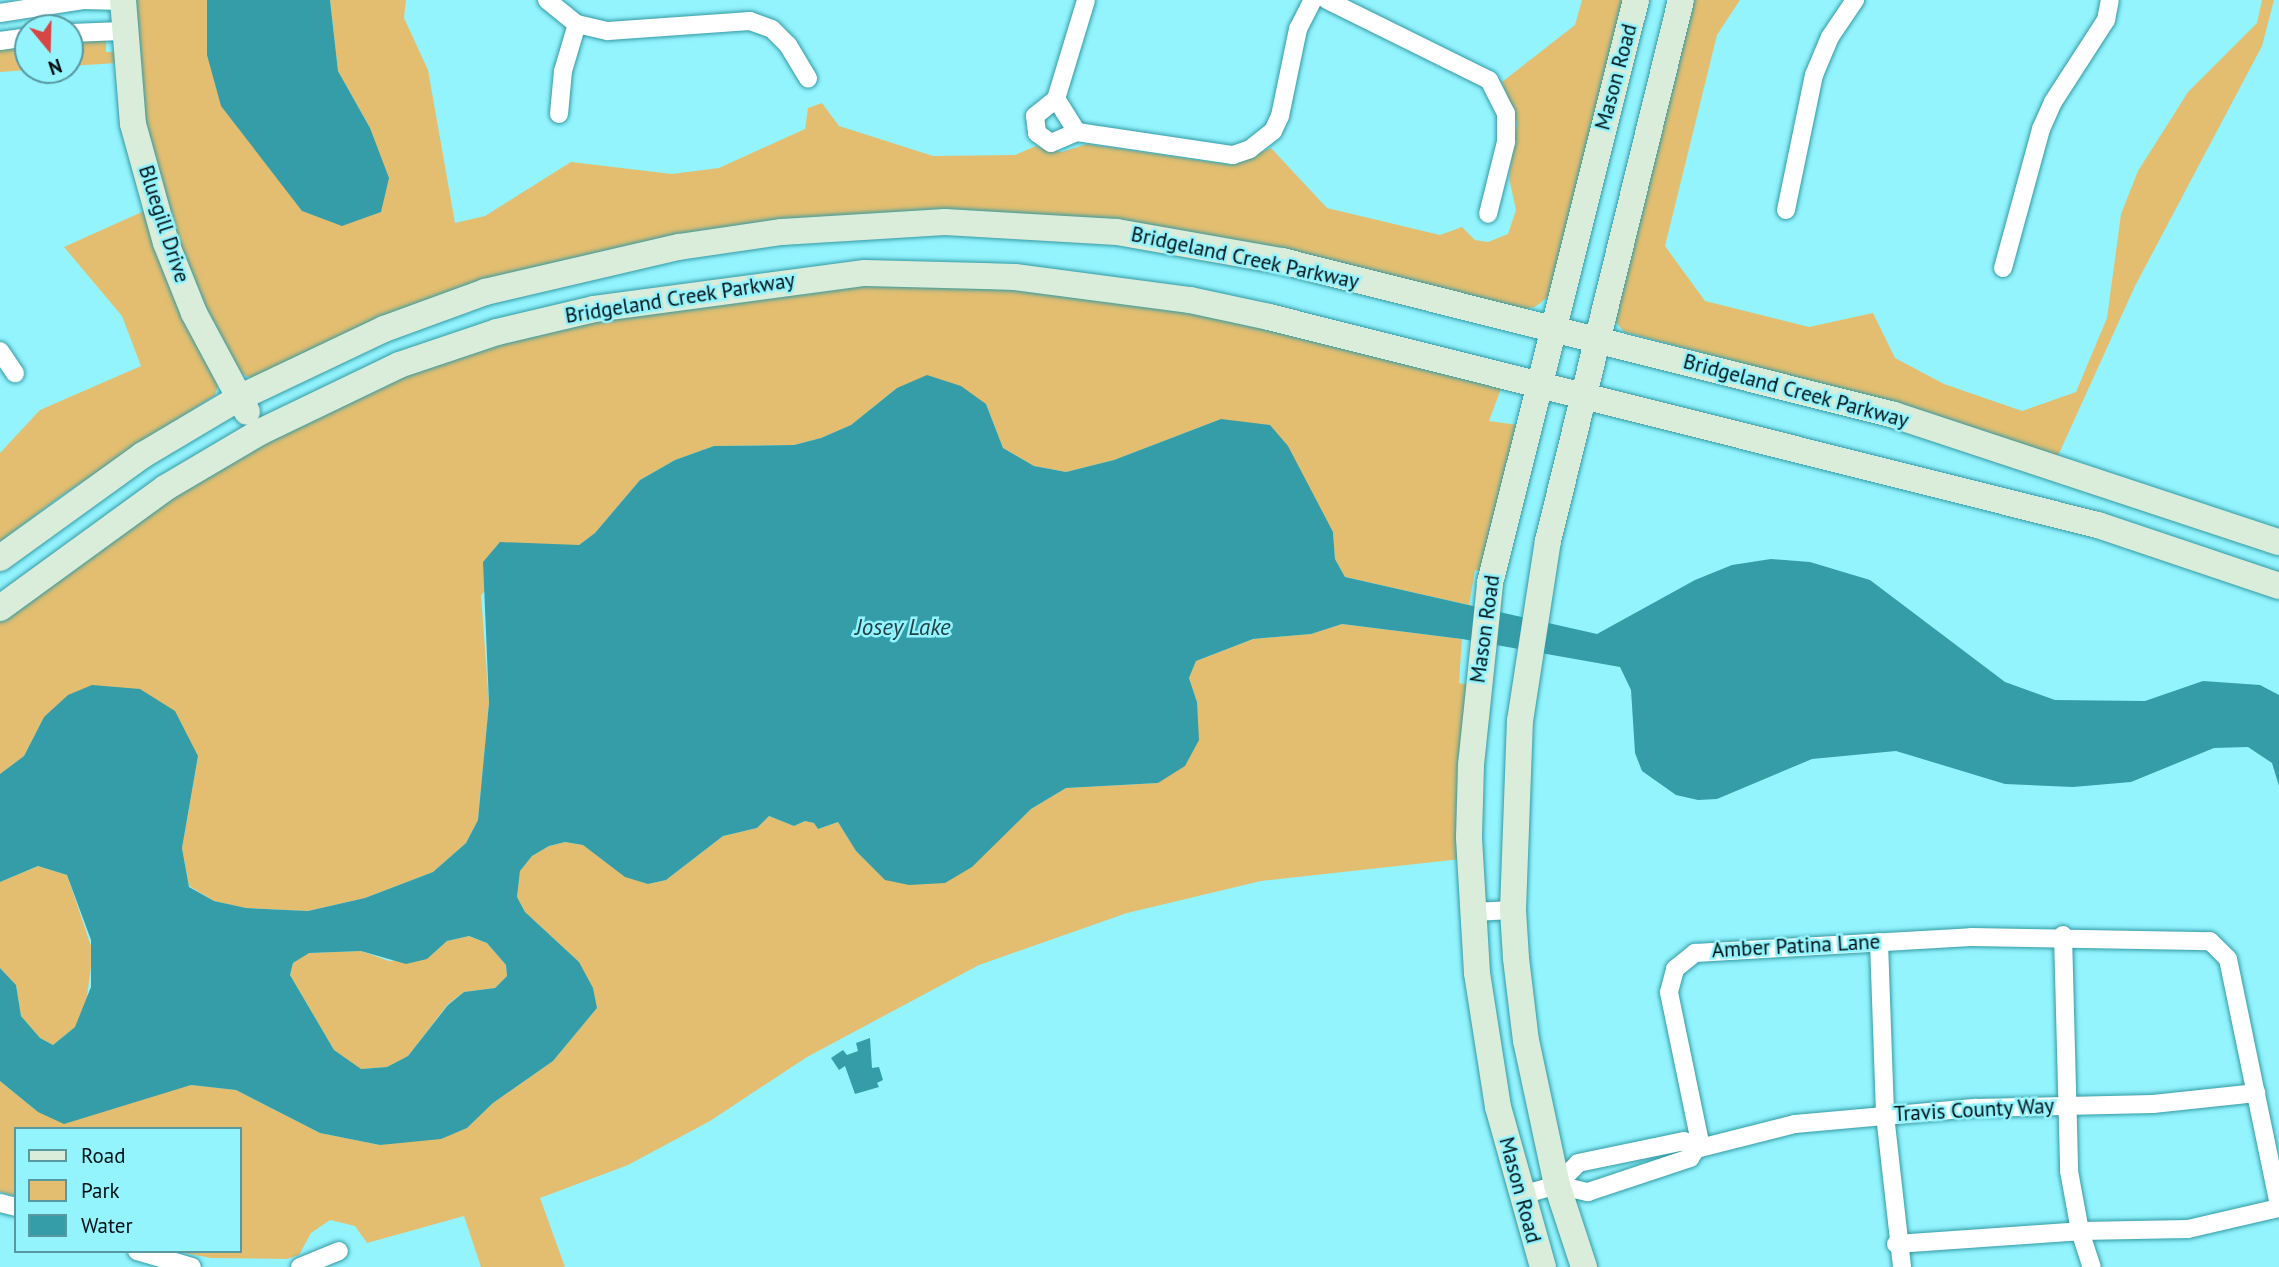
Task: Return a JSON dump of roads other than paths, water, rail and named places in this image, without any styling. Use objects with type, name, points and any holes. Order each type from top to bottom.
[{"type":"main road","name":"Bluegill Drive","points":[[123,0],[122,31],[133,124],[166,243],[194,313],[260,432]]},
{"type":"main road","name":"Mason Road","points":[[1542,1267],[1498,1107],[1477,973],[1469,825],[1477,686],[1490,583],[1551,328],[1636,0]]},
{"type":"main road","name":"Mason Road","points":[[1584,1267],[1558,1185],[1526,1041],[1513,910],[1524,690],[1540,584],[1681,0]]},
{"type":"main road","name":"Bridgeland Creek Parkway","points":[[0,558],[143,454],[239,398],[384,329],[497,289],[679,247],[862,225],[1020,224],[1145,236],[1282,261],[1894,415],[2279,542]]},
{"type":"main road","name":"Bridgeland Creek Parkway","points":[[0,608],[165,488],[260,432],[399,365],[497,332],[594,309],[865,273],[1015,277],[1189,300],[2098,526],[2279,586]]},
{"type":"street","points":[[0,13],[83,0],[123,0]]},
{"type":"street","points":[[547,0],[577,24],[608,31],[640,31],[750,21],[772,29],[788,45],[807,78]]},
{"type":"street","points":[[1086,0],[1056,99],[1035,116],[1037,133],[1051,144],[1077,132],[1233,155],[1262,142],[1280,116],[1298,29],[1313,0]]},
{"type":"street","points":[[1327,0],[1489,80],[1500,97],[1506,142],[1488,214]]},
{"type":"street","points":[[1786,210],[1814,75],[1830,37],[1855,0]]},
{"type":"street","points":[[2003,268],[2041,129],[2053,102],[2106,20],[2114,1]]},
{"type":"street","points":[[559,114],[563,71],[577,24]]},
{"type":"street","points":[[84,32],[122,31]]},
{"type":"street","points":[[1056,99],[1077,132]]},
{"type":"street","points":[[0,351],[15,373]]},
{"type":"street","points":[[1473,912],[1513,910]]},
{"type":"street","points":[[2063,935],[2070,1181],[2080,1231],[2092,1267]]},
{"type":"street","name":"Amber Patina Lane","points":[[1698,1148],[1669,992],[1675,969],[1688,957],[1708,950],[2063,935],[2210,942],[2220,947],[2228,959],[2256,1093]]},
{"type":"street","points":[[1879,942],[1885,1115],[1896,1244],[1902,1267]]},
{"type":"street","points":[[1896,1244],[2080,1231],[2188,1229],[2279,1207],[2256,1093]]},
{"type":"street","name":"Travis County Way","points":[[1698,1148],[1684,1141],[1578,1163],[1558,1185],[1588,1192],[1690,1158],[1698,1148],[1795,1124],[1885,1115],[2066,1105],[2153,1104],[2256,1093]]},
{"type":"street","points":[[1522,1195],[1558,1185]]},
{"type":"street","points":[[300,1267],[339,1251]]},
{"type":"street","points":[[144,1253],[192,1267]]},
{"type":"water","points":[[207,0],[330,0],[338,71],[370,128],[389,178],[381,212],[342,226],[302,211],[221,106],[207,55]]},
{"type":"water","name":"Josey Lake","points":[[927,375],[961,386],[986,404],[1003,448],[1034,466],[1066,472],[1114,460],[1221,419],[1270,425],[1288,446],[1333,532],[1335,559],[1345,577],[1597,634],[1695,580],[1732,565],[1771,559],[1810,562],[1870,580],[2005,682],[2055,700],[2145,701],[2203,681],[2260,685],[2279,695],[2279,786],[2272,763],[2248,747],[2214,748],[2131,782],[2073,787],[2005,784],[1896,751],[1812,759],[1717,799],[1698,800],[1676,795],[1642,771],[1635,753],[1631,690],[1620,667],[1462,639],[1342,624],[1311,634],[1253,639],[1196,661],[1189,678],[1197,702],[1199,740],[1185,766],[1158,783],[1066,788],[1031,809],[972,867],[945,883],[909,885],[885,880],[856,851],[838,822],[818,829],[814,823],[805,821],[794,826],[769,816],[757,828],[723,836],[666,880],[648,884],[625,877],[583,845],[565,842],[549,846],[532,856],[520,871],[517,897],[525,912],[579,962],[593,988],[597,1008],[553,1061],[493,1103],[467,1128],[441,1139],[380,1145],[320,1133],[236,1090],[191,1085],[64,1124],[38,1112],[0,1081],[0,968],[16,985],[21,1016],[40,1038],[53,1045],[75,1027],[91,987],[91,940],[67,875],[38,866],[0,882],[0,774],[24,756],[44,717],[68,695],[92,685],[140,689],[175,711],[198,756],[182,848],[189,887],[214,901],[246,908],[308,911],[365,898],[433,872],[466,843],[478,820],[489,703],[483,562],[500,542],[579,545],[595,533],[640,480],[675,460],[714,446],[794,445],[821,438],[851,425],[897,388]],"holes":[[[469,936],[487,943],[506,965],[507,976],[495,988],[464,992],[448,1005],[408,1056],[387,1067],[361,1069],[334,1050],[290,975],[293,963],[309,953],[361,951],[406,964],[427,959],[447,941]]]},
{"type":"water","points":[[870,1038],[872,1068],[879,1067],[883,1080],[877,1083],[879,1087],[855,1094],[845,1066],[839,1070],[831,1058],[843,1050],[847,1055],[858,1051],[856,1043]]}]
